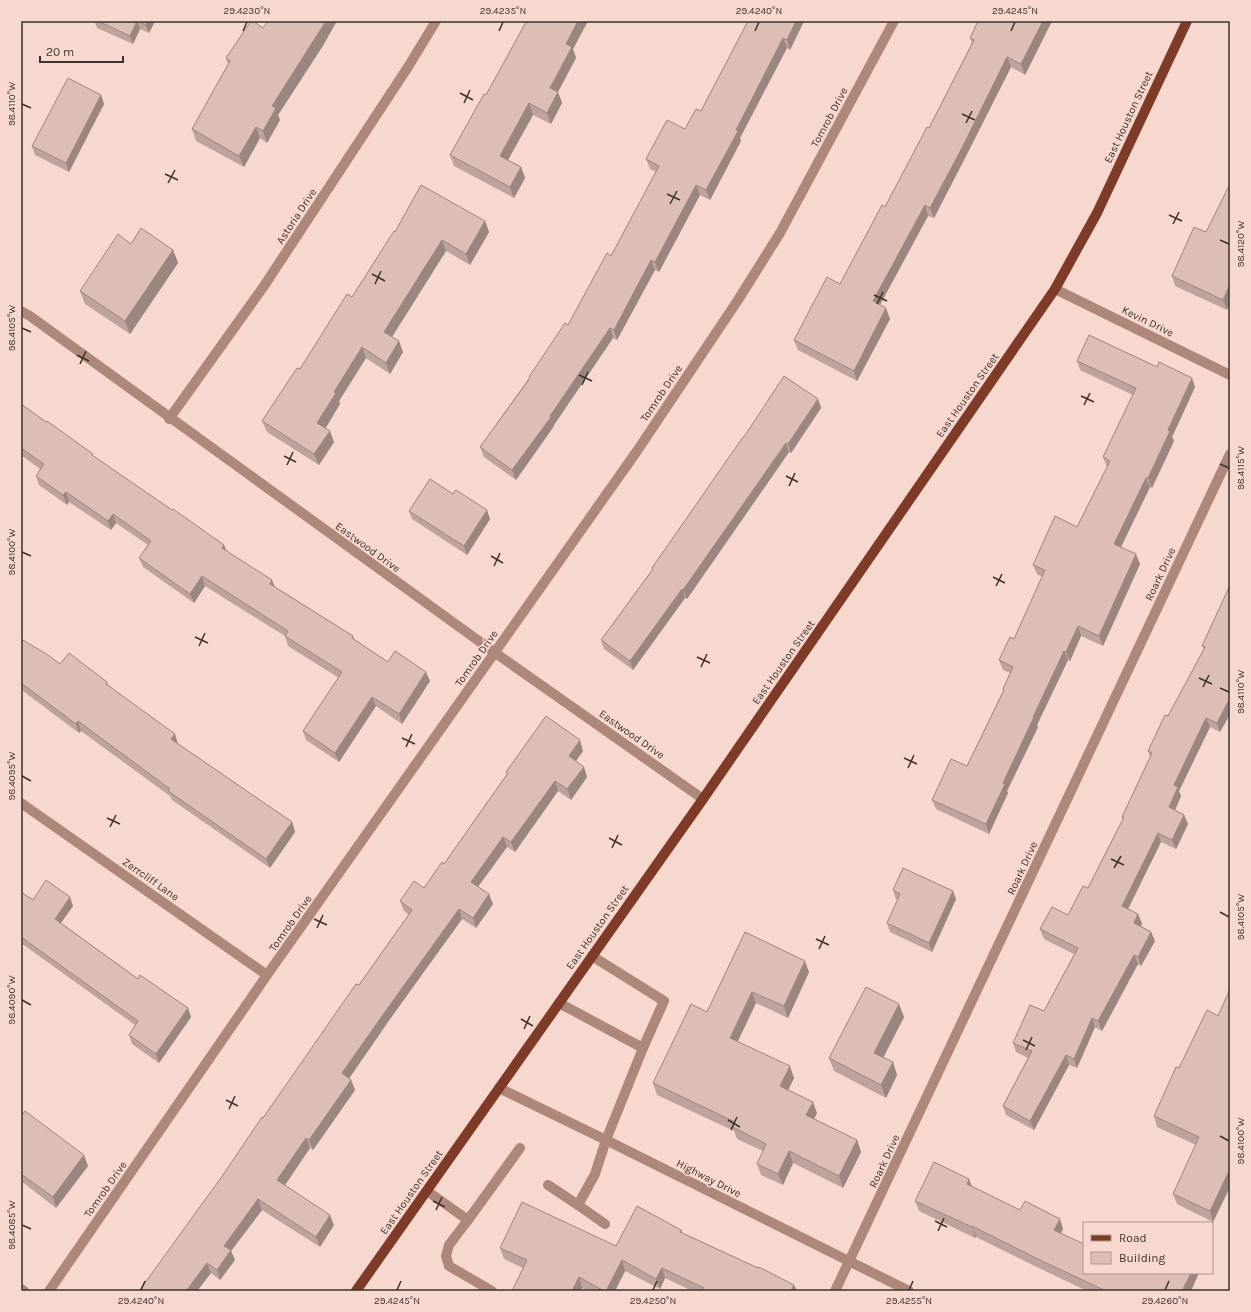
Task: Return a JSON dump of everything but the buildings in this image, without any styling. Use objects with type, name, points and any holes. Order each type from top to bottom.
[{"type":"main road","name":"East Houston Street","points":[[356,1291],[703,799],[1055,289],[1097,213],[1187,21]]},
{"type":"street","name":"Astoria Drive","points":[[169,418],[264,286],[408,67],[436,21]]},
{"type":"street","name":"Tomrob Drive","points":[[49,1291],[494,652],[637,451],[780,233],[894,21]]},
{"type":"street","name":"Kevin Drive","points":[[1055,289],[1230,374]]},
{"type":"street","name":"Eastwood Drive","points":[[21,311],[494,652],[703,799]]},
{"type":"street","name":"Roark Drive","points":[[835,1291],[1230,454]]},
{"type":"street","name":"Zerrcliff Lane","points":[[21,803],[268,975]]},
{"type":"street","points":[[578,1206],[596,1174],[606,1140],[643,1048],[664,1001],[592,956]]},
{"type":"street","points":[[559,1003],[643,1048]]},
{"type":"street","name":"Highway Drive","points":[[499,1088],[909,1291]]},
{"type":"street","points":[[492,1291],[449,1266],[446,1256],[450,1245],[520,1148]]},
{"type":"street","points":[[548,1185],[605,1224]]},
{"type":"street","points":[[427,1191],[468,1220]]}]
